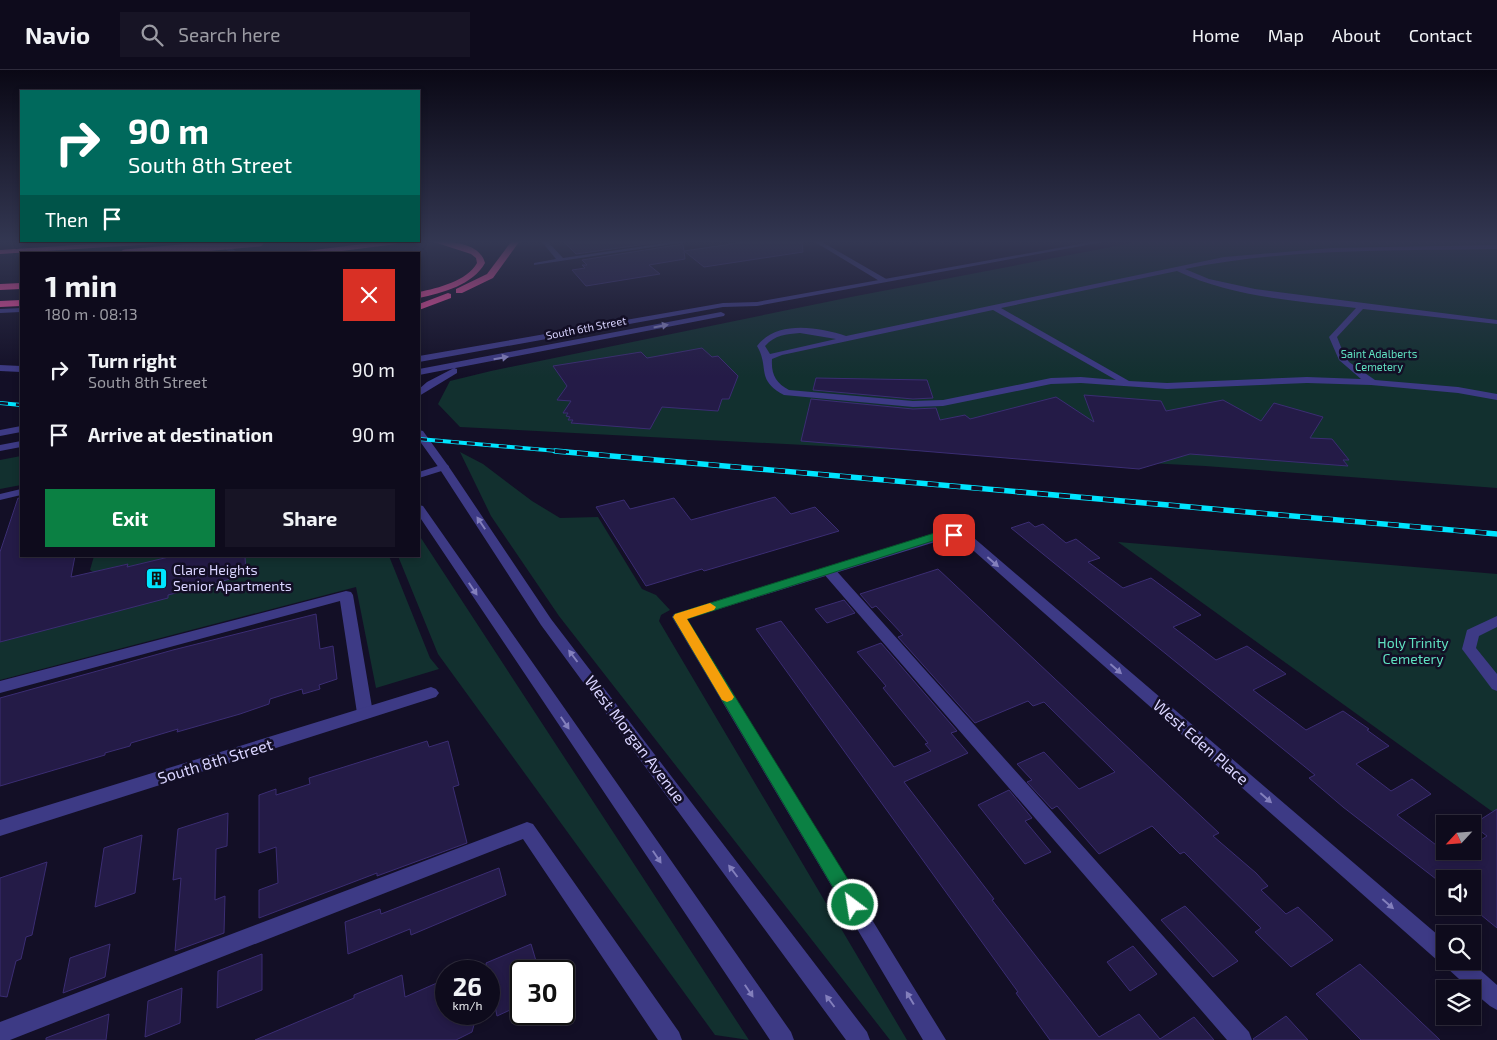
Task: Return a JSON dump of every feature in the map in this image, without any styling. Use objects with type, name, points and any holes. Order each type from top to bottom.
[{"type":"highway","points":[[420,295],[443,287]]},
{"type":"highway","points":[[420,302],[470,287]]},
{"type":"highway","points":[[420,307],[456,292]]},
{"type":"highway","points":[[0,304],[20,303]]},
{"type":"street","name":"South 6th Street","points":[[420,372],[732,312],[757,304],[846,287]]},
{"type":"street","points":[[768,358],[779,352],[1089,287]]},
{"type":"street","points":[[1234,287],[1361,307],[1497,322]]},
{"type":"street","name":"South 6th Street","points":[[420,359],[723,305],[757,304]]},
{"type":"street","points":[[1361,307],[1333,337],[1335,349],[1348,368],[1371,382]]},
{"type":"street","points":[[995,308],[1127,383]]},
{"type":"street","points":[[0,311],[20,310]]},
{"type":"street","points":[[845,339],[832,333],[811,330],[771,336],[764,340],[761,346],[768,358],[766,371],[774,386],[787,393],[913,404],[943,403],[1051,381],[1081,380],[1167,386],[1307,380],[1371,382],[1458,390],[1497,397]]},
{"type":"street","points":[[420,393],[445,374],[478,362],[473,349]]},
{"type":"street","points":[[0,368],[20,369]]},
{"type":"street","points":[[0,432],[20,429]]},
{"type":"street","name":"West Morgan Avenue","points":[[420,434],[444,467],[546,622],[859,1040]]},
{"type":"street","points":[[0,448],[20,444]]},
{"type":"street","points":[[420,475],[444,467]]},
{"type":"street","points":[[0,496],[20,492]]},
{"type":"street","points":[[420,509],[783,1040]]},
{"type":"street","name":"West Eden Place","points":[[828,570],[941,535],[954,535],[970,541],[1436,946]]},
{"type":"street","points":[[936,1040],[679,617],[828,570],[1241,1040]]},
{"type":"street","points":[[0,687],[346,595],[366,713]]},
{"type":"street","points":[[1497,621],[1472,633],[1468,648],[1497,685]]},
{"type":"street","name":"South 8th Street","points":[[0,828],[431,693]]},
{"type":"street","points":[[0,1033],[527,830],[671,1040]]},
{"type":"street","points":[[1464,970],[1497,999]]},
{"type":"green space","name":"Saint Adalberts Cemetery","points":[[902,287],[1497,287],[1497,488],[1205,466],[460,427],[438,404],[450,381]]},
{"type":"green space","points":[[460,452],[483,464],[532,501],[560,518],[598,517],[642,589],[656,595],[670,610],[661,615],[659,621],[907,1040],[890,1040],[559,616],[491,516]]},
{"type":"green space","points":[[20,456],[20,485],[0,489],[0,460]]},
{"type":"green space","points":[[420,537],[749,1040],[715,1035],[438,654],[398,557],[420,557]]},
{"type":"green space","name":"Holy Trinity Cemetery","points":[[1118,542],[1497,574],[1497,815]]},
{"type":"green space","points":[[94,557],[169,557],[127,567],[127,564],[93,572],[90,570]]},
{"type":"green space","points":[[243,557],[389,557],[430,658],[439,669],[376,688],[356,587],[0,680],[0,642],[168,595]]},
{"type":"building","points":[[702,348],[712,357],[718,356],[738,376],[729,399],[722,399],[718,411],[662,407],[650,429],[571,423],[573,420],[568,420],[570,417],[566,416],[568,413],[563,413],[571,401],[557,400],[567,386],[553,366],[641,352],[647,358]]},
{"type":"building","points":[[816,378],[927,380],[933,398],[913,399],[813,390]]},
{"type":"building","points":[[1084,395],[1161,401],[1166,411],[1223,400],[1261,421],[1274,403],[1323,417],[1310,438],[1332,439],[1349,460],[1343,460],[1348,466],[1190,454],[1139,469],[801,441],[811,399],[913,409],[936,408],[940,420],[965,415],[970,419],[1056,397],[1094,422]]},
{"type":"building","points":[[775,497],[791,514],[815,507],[839,531],[646,586],[596,507],[624,500],[630,509],[674,498],[691,520]]},
{"type":"building","name":"Clare Heights Senior Apartments","points":[[18,498],[20,499],[20,557],[75,557],[71,577],[169,557],[245,557],[246,575],[168,595],[168,598],[0,642],[0,552]]},
{"type":"building","points":[[1029,522],[1035,527],[1043,524],[1066,543],[1076,539],[1100,558],[1088,562],[1123,588],[1151,578],[1201,615],[1173,627],[1216,660],[1247,646],[1286,674],[1253,690],[1306,730],[1343,711],[1369,729],[1367,730],[1389,746],[1356,764],[1391,791],[1412,779],[1431,794],[1397,815],[1436,845],[1436,860],[1481,860],[1481,840],[1487,836],[1481,832],[1481,819],[1497,809],[1497,928],[1481,915],[1481,870],[1436,870],[1436,879],[1343,807],[1309,778],[1315,775],[1011,528]]},
{"type":"building","points":[[938,569],[1219,833],[1213,836],[1256,873],[1268,886],[1261,890],[1286,914],[1298,907],[1333,940],[1291,967],[1255,932],[1261,928],[1184,852],[1180,854],[1152,826],[1099,854],[1057,806],[1052,809],[1027,782],[1032,780],[1017,764],[1044,752],[1079,789],[1115,772],[1044,702],[1033,706],[1028,701],[975,723],[898,637],[903,635],[876,606],[872,608],[860,594]]},
{"type":"building","points":[[844,600],[855,613],[827,623],[815,609]]},
{"type":"building","points":[[316,614],[320,649],[333,646],[337,679],[319,685],[320,689],[303,694],[302,689],[270,699],[269,704],[240,714],[131,743],[130,746],[105,753],[105,755],[0,786],[0,698],[173,650]]},
{"type":"building","points":[[781,621],[894,767],[931,751],[925,744],[928,743],[883,688],[886,686],[857,652],[881,643],[957,731],[951,733],[968,753],[904,782],[994,899],[992,900],[1099,1037],[1139,1014],[1160,1039],[1194,1017],[1214,1040],[1050,1040],[1016,993],[1018,992],[756,629]]},
{"type":"building","points":[[427,741],[429,747],[448,741],[459,785],[453,787],[467,843],[377,876],[377,873],[259,918],[259,890],[278,883],[276,847],[259,853],[259,795],[276,789],[276,795],[310,784],[309,778]]},
{"type":"building","points":[[1009,790],[1032,818],[1025,821],[1051,852],[1025,864],[978,805]]},
{"type":"building","points":[[228,813],[227,846],[216,849],[215,900],[225,896],[224,933],[175,951],[181,878],[173,880],[178,829]]},
{"type":"building","points":[[142,835],[135,893],[95,907],[104,848]]},
{"type":"building","points":[[47,862],[32,935],[26,937],[21,959],[16,961],[7,997],[0,996],[0,878]]},
{"type":"building","points":[[499,868],[506,895],[411,935],[410,929],[348,954],[345,922],[380,909],[381,914]]},
{"type":"building","points":[[1185,906],[1238,961],[1213,977],[1161,920]]},
{"type":"building","points":[[110,944],[105,977],[63,993],[70,958]]},
{"type":"building","points":[[531,944],[536,960],[510,960],[510,1010],[500,1015],[500,960],[493,960]]},
{"type":"building","points":[[1133,946],[1157,974],[1130,991],[1107,962]]},
{"type":"building","points":[[262,954],[262,990],[217,1008],[218,971]]},
{"type":"building","points":[[1360,964],[1440,1040],[1361,1040],[1316,994]]},
{"type":"building","points":[[402,975],[405,997],[435,984],[435,1025],[474,1025],[472,1032],[456,1040],[255,1040],[354,998],[354,995]]},
{"type":"building","points":[[182,988],[180,1023],[145,1037],[148,1001]]},
{"type":"building","points":[[109,1014],[106,1040],[46,1040],[46,1038]]},
{"type":"building","points":[[1286,1016],[1308,1040],[1253,1039]]},
{"type":"railway","points":[[0,403],[20,405]]},
{"type":"railway","points":[[420,439],[569,452]]},
{"type":"railway","points":[[555,451],[1497,534]]},
{"type":"slow traffic","points":[[710,607],[679,617],[727,697]]},
{"type":"place","name":"Clare Heights Senior Apartments","points":[[157,578]]},
{"type":"route","points":[[853,905],[679,617],[941,535],[954,535]]}]
